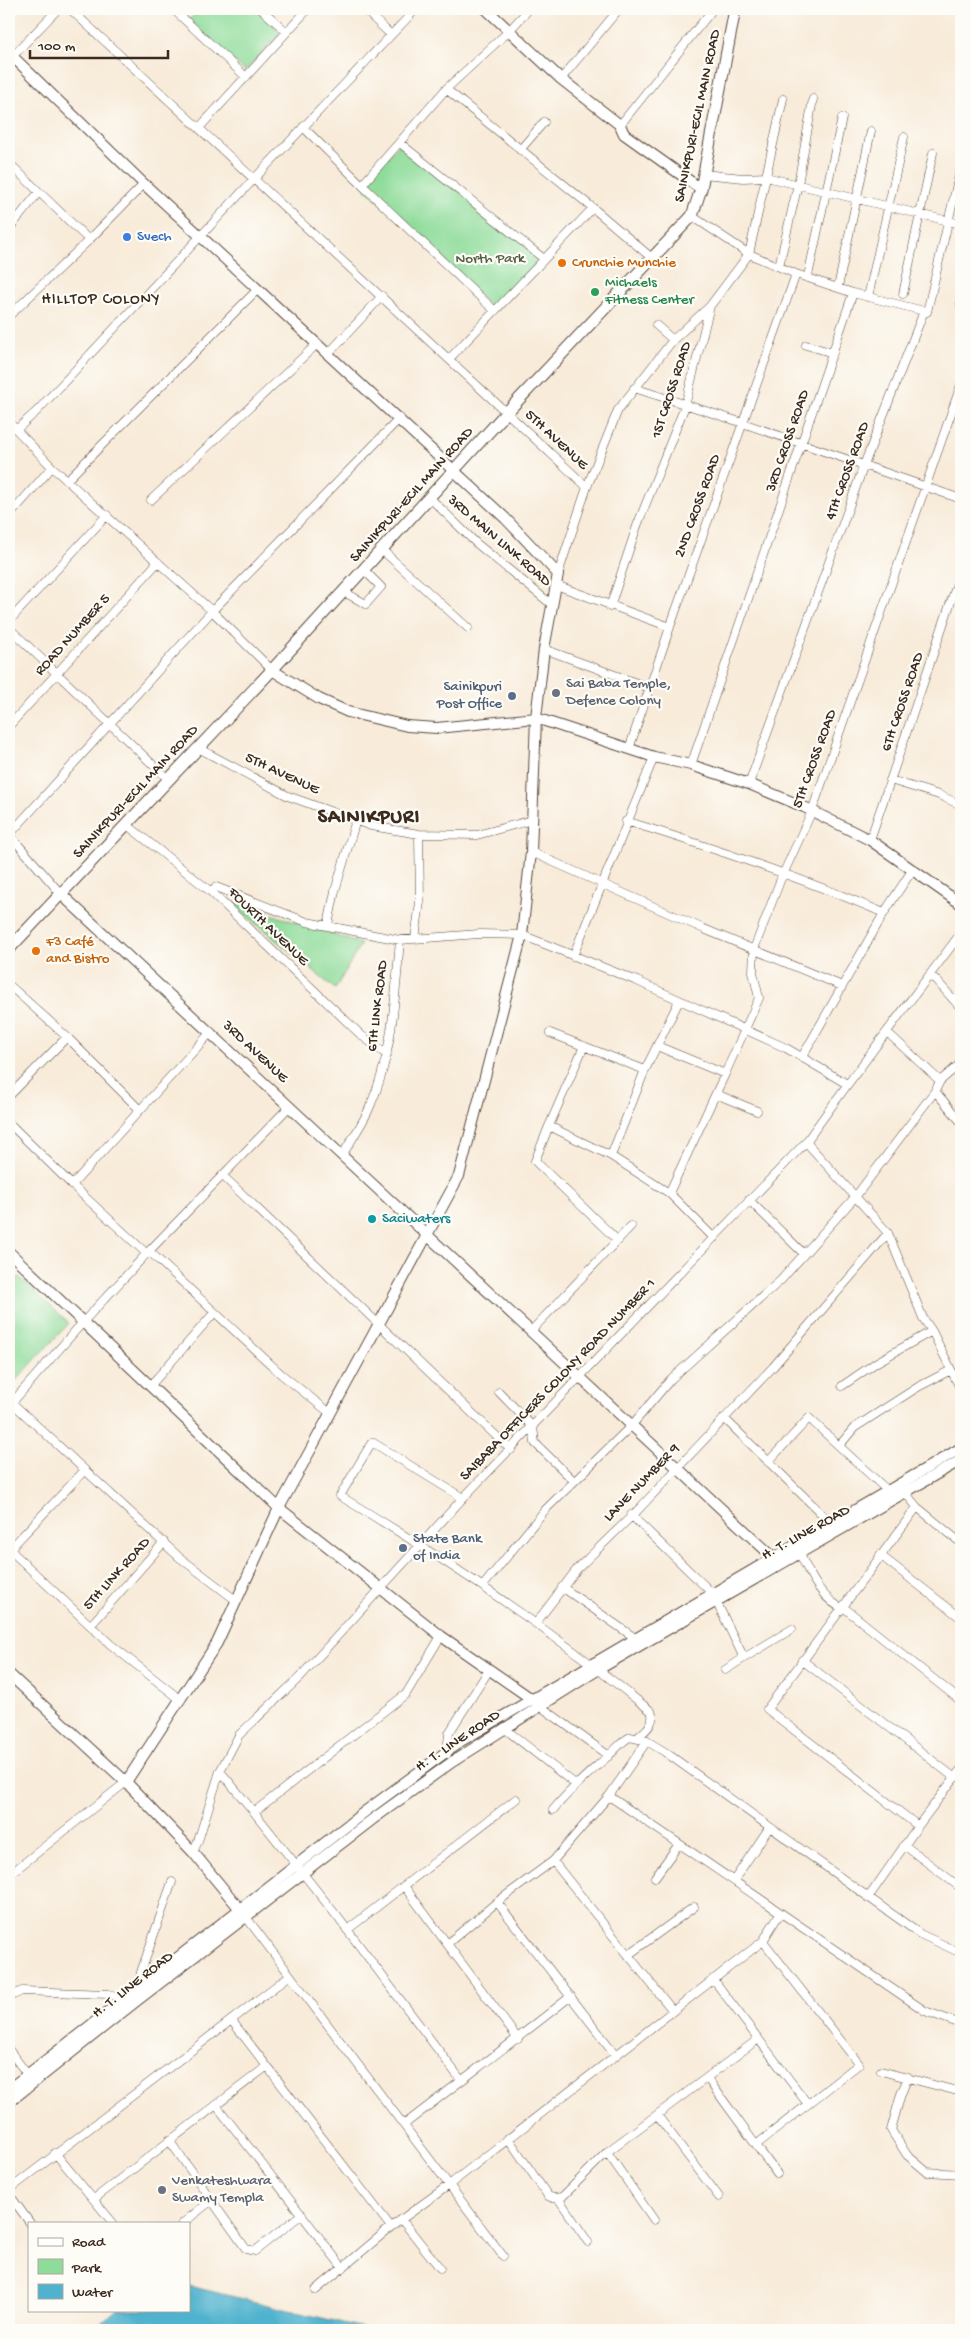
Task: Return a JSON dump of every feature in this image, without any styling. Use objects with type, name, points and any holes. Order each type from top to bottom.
[{"type":"main road","name":"SAINIKPURI-ECIL MAIN ROAD","points":[[9,950],[272,670],[506,413],[692,216],[701,189],[735,9]]},
{"type":"street","points":[[58,9],[10,57],[258,290],[400,418],[453,471],[505,518],[558,574]]},
{"type":"street","name":"5TH AVENUE","points":[[70,9],[450,358],[506,413],[587,487]]},
{"type":"street","points":[[172,9],[246,77]]},
{"type":"street","points":[[261,9],[287,32]]},
{"type":"street","points":[[199,128],[308,9]]},
{"type":"street","points":[[364,9],[391,35]]},
{"type":"street","points":[[17,429],[37,412],[254,178],[416,9]]},
{"type":"street","points":[[486,9],[561,79],[620,125],[624,134],[701,189]]},
{"type":"street","points":[[362,185],[446,89],[510,31],[529,9]]},
{"type":"street","points":[[561,79],[619,9]]},
{"type":"street","points":[[620,125],[713,9]]},
{"type":"street","points":[[446,89],[653,259]]},
{"type":"street","points":[[749,254],[782,98]]},
{"type":"street","points":[[780,266],[798,184],[813,99]]},
{"type":"street","points":[[808,276],[842,118]]},
{"type":"street","points":[[520,150],[544,122]]},
{"type":"street","points":[[303,128],[495,310]]},
{"type":"street","points":[[838,287],[871,131]]},
{"type":"street","points":[[868,297],[904,137]]},
{"type":"street","points":[[400,143],[544,259]]},
{"type":"street","points":[[903,294],[933,153]]},
{"type":"street","points":[[9,163],[89,240]]},
{"type":"street","name":"4TH CROSS ROAD","points":[[749,784],[864,465],[924,311],[927,312],[961,167]]},
{"type":"street","points":[[703,174],[743,178],[766,177],[889,205],[961,224]]},
{"type":"street","points":[[9,316],[89,240],[144,184]]},
{"type":"street","points":[[9,229],[39,192]]},
{"type":"street","points":[[450,358],[593,208]]},
{"type":"street","points":[[692,216],[749,254],[796,274],[808,276],[853,293],[924,311]]},
{"type":"street","name":"1ST CROSS ROAD","points":[[610,606],[637,526],[685,406],[710,306],[749,254]]},
{"type":"street","name":"2ND CROSS ROAD","points":[[629,748],[670,627],[796,274]]},
{"type":"street","points":[[67,480],[258,290]]},
{"type":"street","name":"3RD CROSS ROAD","points":[[691,765],[853,293]]},
{"type":"street","points":[[329,353],[382,296]]},
{"type":"street","points":[[9,1875],[126,1782],[181,1700],[217,1643],[279,1508],[459,1176],[522,935],[531,852],[536,718],[544,649],[558,574],[587,487],[618,410],[673,340],[710,306]]},
{"type":"street","points":[[656,325],[673,340]]},
{"type":"street","points":[[151,500],[318,343]]},
{"type":"street","points":[[806,345],[832,353]]},
{"type":"street","name":"5TH CROSS ROAD","points":[[669,1193],[759,998],[753,972],[754,949],[782,875],[812,811],[961,385]]},
{"type":"street","points":[[634,388],[742,423],[961,499]]},
{"type":"street","points":[[61,894],[9,835],[212,610],[400,418]]},
{"type":"street","points":[[9,422],[52,467],[212,610],[272,670],[319,699],[348,712],[407,726],[437,728],[536,718],[654,757],[691,765],[749,784],[812,811],[870,840],[961,904]]},
{"type":"street","points":[[9,516],[52,467]]},
{"type":"street","name":"3RD MAIN LINK ROAD","points":[[430,498],[476,543],[551,604]]},
{"type":"street","points":[[9,620],[107,515]]},
{"type":"street","points":[[382,550],[468,628]]},
{"type":"street","name":"ROAD NUMBER 5","points":[[9,726],[158,562]]},
{"type":"street","points":[[344,592],[366,604],[381,587],[364,570]]},
{"type":"street","name":"6TH CROSS ROAD","points":[[870,840],[961,572]]},
{"type":"street","points":[[556,585],[670,627]]},
{"type":"street","points":[[9,628],[168,779]]},
{"type":"street","points":[[544,649],[650,688]]},
{"type":"street","name":"5TH AVENUE","points":[[198,748],[288,796],[371,826],[419,834],[477,835],[532,820]]},
{"type":"street","points":[[573,956],[604,884],[626,821],[654,757]]},
{"type":"street","points":[[890,780],[939,794],[961,805]]},
{"type":"street","points":[[328,926],[335,891],[356,820]]},
{"type":"street","points":[[626,821],[692,842],[847,897],[884,913]]},
{"type":"street","name":"FOURTH AVENUE","points":[[126,824],[210,891],[361,1035],[387,1055]]},
{"type":"street","points":[[415,939],[420,902],[419,834]]},
{"type":"street","points":[[531,852],[704,929],[842,986]]},
{"type":"street","points":[[802,1057],[884,913],[913,869]]},
{"type":"street","points":[[210,891],[216,887],[229,890],[307,922],[400,940],[478,934],[522,935],[745,1030],[802,1057],[847,1084]]},
{"type":"street","name":"3RD AVENUE","points":[[61,894],[531,1330],[776,1561]]},
{"type":"street","name":"SAIBABA OFFICERS COLONY ROAD NUMBER 1","points":[[192,1852],[198,1841],[220,1771],[239,1735],[300,1677],[463,1498],[806,1142],[847,1084],[888,1033],[961,933]]},
{"type":"street","name":"6TH LINK ROAD","points":[[342,1156],[369,1109],[387,1055],[392,1026],[400,940]]},
{"type":"street","points":[[930,977],[935,979],[961,1008]]},
{"type":"street","points":[[9,985],[67,1037],[140,1110]]},
{"type":"street","points":[[611,1156],[645,1070],[679,1001]]},
{"type":"street","points":[[72,1185],[211,1032]]},
{"type":"street","points":[[550,1033],[645,1070]]},
{"type":"street","points":[[888,1033],[940,1080]]},
{"type":"street","points":[[9,1096],[67,1037]]},
{"type":"street","points":[[584,1046],[535,1161],[618,1241]]},
{"type":"street","points":[[657,1046],[725,1074]]},
{"type":"street","points":[[483,1586],[545,1510],[632,1425],[671,1379],[781,1280],[856,1196],[935,1091],[940,1080],[961,1063]]},
{"type":"street","points":[[935,1091],[961,1122]]},
{"type":"street","points":[[716,1094],[757,1111]]},
{"type":"street","points":[[237,1602],[179,1558],[164,1542],[84,1472],[10,1403],[148,1253],[290,1106]]},
{"type":"street","points":[[9,1123],[72,1185],[281,1374],[330,1413]]},
{"type":"street","points":[[549,1126],[611,1156],[669,1193],[714,1238]]},
{"type":"street","points":[[806,1142],[888,1233],[923,1318],[932,1331],[961,1390]]},
{"type":"street","points":[[223,1176],[511,1450]]},
{"type":"street","points":[[749,1200],[804,1254]]},
{"type":"street","points":[[531,1330],[631,1226]]},
{"type":"street","name":"LANE NUMBER 9","points":[[536,1623],[577,1569],[677,1468],[773,1366],[888,1233]]},
{"type":"street","points":[[9,1252],[84,1321],[279,1508],[441,1636],[532,1699],[609,1756]]},
{"type":"street","points":[[150,1386],[214,1313]]},
{"type":"street","points":[[842,1386],[877,1362],[932,1331]]},
{"type":"street","points":[[839,1446],[854,1428],[918,1386],[951,1370]]},
{"type":"street","points":[[499,1392],[533,1426],[535,1443],[574,1481]]},
{"type":"street","points":[[724,1418],[840,1532]]},
{"type":"street","points":[[768,1462],[809,1418],[888,1491]]},
{"type":"street","points":[[463,1498],[372,1442],[340,1496],[420,1544],[483,1586],[595,1666],[651,1711],[652,1722],[637,1738]]},
{"type":"street","name":"H. T. LINE ROAD","points":[[797,1549],[840,1532],[961,1448]]},
{"type":"street","name":"H. T. LINE ROAD","points":[[9,2089],[30,2078],[244,1914],[446,1751],[532,1699],[595,1666],[797,1549],[831,1523],[888,1491],[902,1489],[961,1460]]},
{"type":"street","points":[[84,1472],[9,1550],[110,1644],[181,1700]]},
{"type":"street","points":[[902,1489],[917,1507],[961,1543]]},
{"type":"street","points":[[917,1507],[840,1608],[767,1709],[918,1826]]},
{"type":"street","points":[[631,1515],[714,1597],[744,1658]]},
{"type":"street","name":"5TH LINK ROAD","points":[[91,1625],[164,1542]]},
{"type":"street","points":[[797,1549],[820,1592],[840,1608],[847,1610],[961,1701]]},
{"type":"street","points":[[880,1555],[961,1618]]},
{"type":"street","points":[[562,1587],[639,1641]]},
{"type":"street","points":[[725,1670],[792,1629]]},
{"type":"street","points":[[254,1812],[406,1694],[441,1636]]},
{"type":"street","points":[[802,1660],[955,1778]]},
{"type":"street","name":"H. T. LINE ROAD","points":[[300,1870],[452,1762],[540,1706],[595,1666]]},
{"type":"street","points":[[452,1762],[446,1751],[449,1734],[489,1670]]},
{"type":"street","points":[[9,1675],[126,1782],[192,1852],[244,1914],[289,1976],[405,2124],[503,2256]]},
{"type":"street","points":[[504,1728],[575,1784]]},
{"type":"street","points":[[553,1810],[575,1784],[609,1756],[620,1742],[630,1737],[647,1741],[686,1766],[920,1934],[961,1953]]},
{"type":"street","points":[[448,1943],[497,1902],[553,1861],[609,1796],[647,1741]]},
{"type":"street","points":[[868,1898],[918,1826],[961,1769]]},
{"type":"street","points":[[220,1771],[347,1930],[461,2080]]},
{"type":"street","points":[[609,1796],[925,2011],[961,2024]]},
{"type":"street","points":[[347,1930],[516,1799]]},
{"type":"street","points":[[734,1880],[770,1828]]},
{"type":"street","points":[[656,1877],[679,1844]]},
{"type":"street","points":[[904,1846],[961,1888]]},
{"type":"street","points":[[553,1861],[674,2011]]},
{"type":"street","points":[[142,1991],[141,1972],[172,1882]]},
{"type":"street","points":[[404,1886],[518,2039]]},
{"type":"street","points":[[497,1902],[615,2054]]},
{"type":"street","points":[[628,1955],[694,1907]]},
{"type":"street","points":[[316,2290],[401,2219],[449,2185],[615,2054],[674,2011],[763,1941],[780,1913]]},
{"type":"street","points":[[756,2145],[859,2064],[763,1941]]},
{"type":"street","points":[[9,2190],[289,1976]]},
{"type":"street","points":[[713,1979],[757,2040],[807,2103]]},
{"type":"street","points":[[9,1997],[22,1991],[108,1994],[126,2003]]},
{"type":"street","points":[[405,2124],[518,2039],[571,1996]]},
{"type":"street","points":[[232,2021],[391,2227]]},
{"type":"street","points":[[508,2138],[548,2196],[558,2198],[565,2195],[607,2152],[757,2040]]},
{"type":"street","points":[[9,2050],[30,2078]]},
{"type":"street","points":[[94,2199],[266,2067]]},
{"type":"street","points":[[881,2071],[961,2092]]},
{"type":"street","points":[[908,2077],[891,2130],[906,2155],[928,2172],[961,2174]]},
{"type":"street","name":"H. T. LINE ROAD","points":[[9,2102],[30,2078]]},
{"type":"street","points":[[707,2078],[777,2174]]},
{"type":"street","points":[[216,2105],[343,2268]]},
{"type":"street","points":[[657,2115],[719,2197]]},
{"type":"street","points":[[169,2140],[246,2249],[255,2251],[302,2214]]},
{"type":"street","points":[[607,2152],[654,2220]]},
{"type":"street","points":[[55,2153],[112,2222]]},
{"type":"street","points":[[9,2194],[29,2222]]},
{"type":"street","points":[[558,2198],[588,2242]]},
{"type":"street","points":[[184,2222],[212,2200]]},
{"type":"street","points":[[401,2219],[440,2268]]},
{"type":"green space","points":[[200,9],[256,9],[281,32],[245,71],[189,20]]},
{"type":"green space","name":"North Park","points":[[400,143],[544,259],[495,311],[362,185]]},
{"type":"green space","points":[[226,899],[361,944],[335,989]]},
{"type":"green space","points":[[19,1277],[69,1323],[9,1388],[9,1288]]},
{"type":"water","points":[[190,2286],[372,2330],[94,2330],[114,2312],[190,2312]]},
{"type":"place","name":"Svech","points":[[127,237]]},
{"type":"place","name":"Crunchie Munchie","points":[[562,263]]},
{"type":"place","name":"Michaels Fitness Center","points":[[595,292]]},
{"type":"place","name":"Sai Baba Temple, Defence Colony","points":[[556,693]]},
{"type":"place","name":"Sainikpuri Post Office","points":[[512,696]]},
{"type":"place","name":"F3 Café and Bistro","points":[[36,951]]},
{"type":"place","name":"Saciwaters","points":[[372,1219]]},
{"type":"place","name":"State Bank of India","points":[[403,1548]]},
{"type":"place","name":"Venkateshwara Swamy Templa","points":[[162,2190]]},
{"type":"district","name":"HILLTOP COLONY","points":[[101,300]]},
{"type":"district","name":"SAINIKPURI","points":[[369,818]]}]
